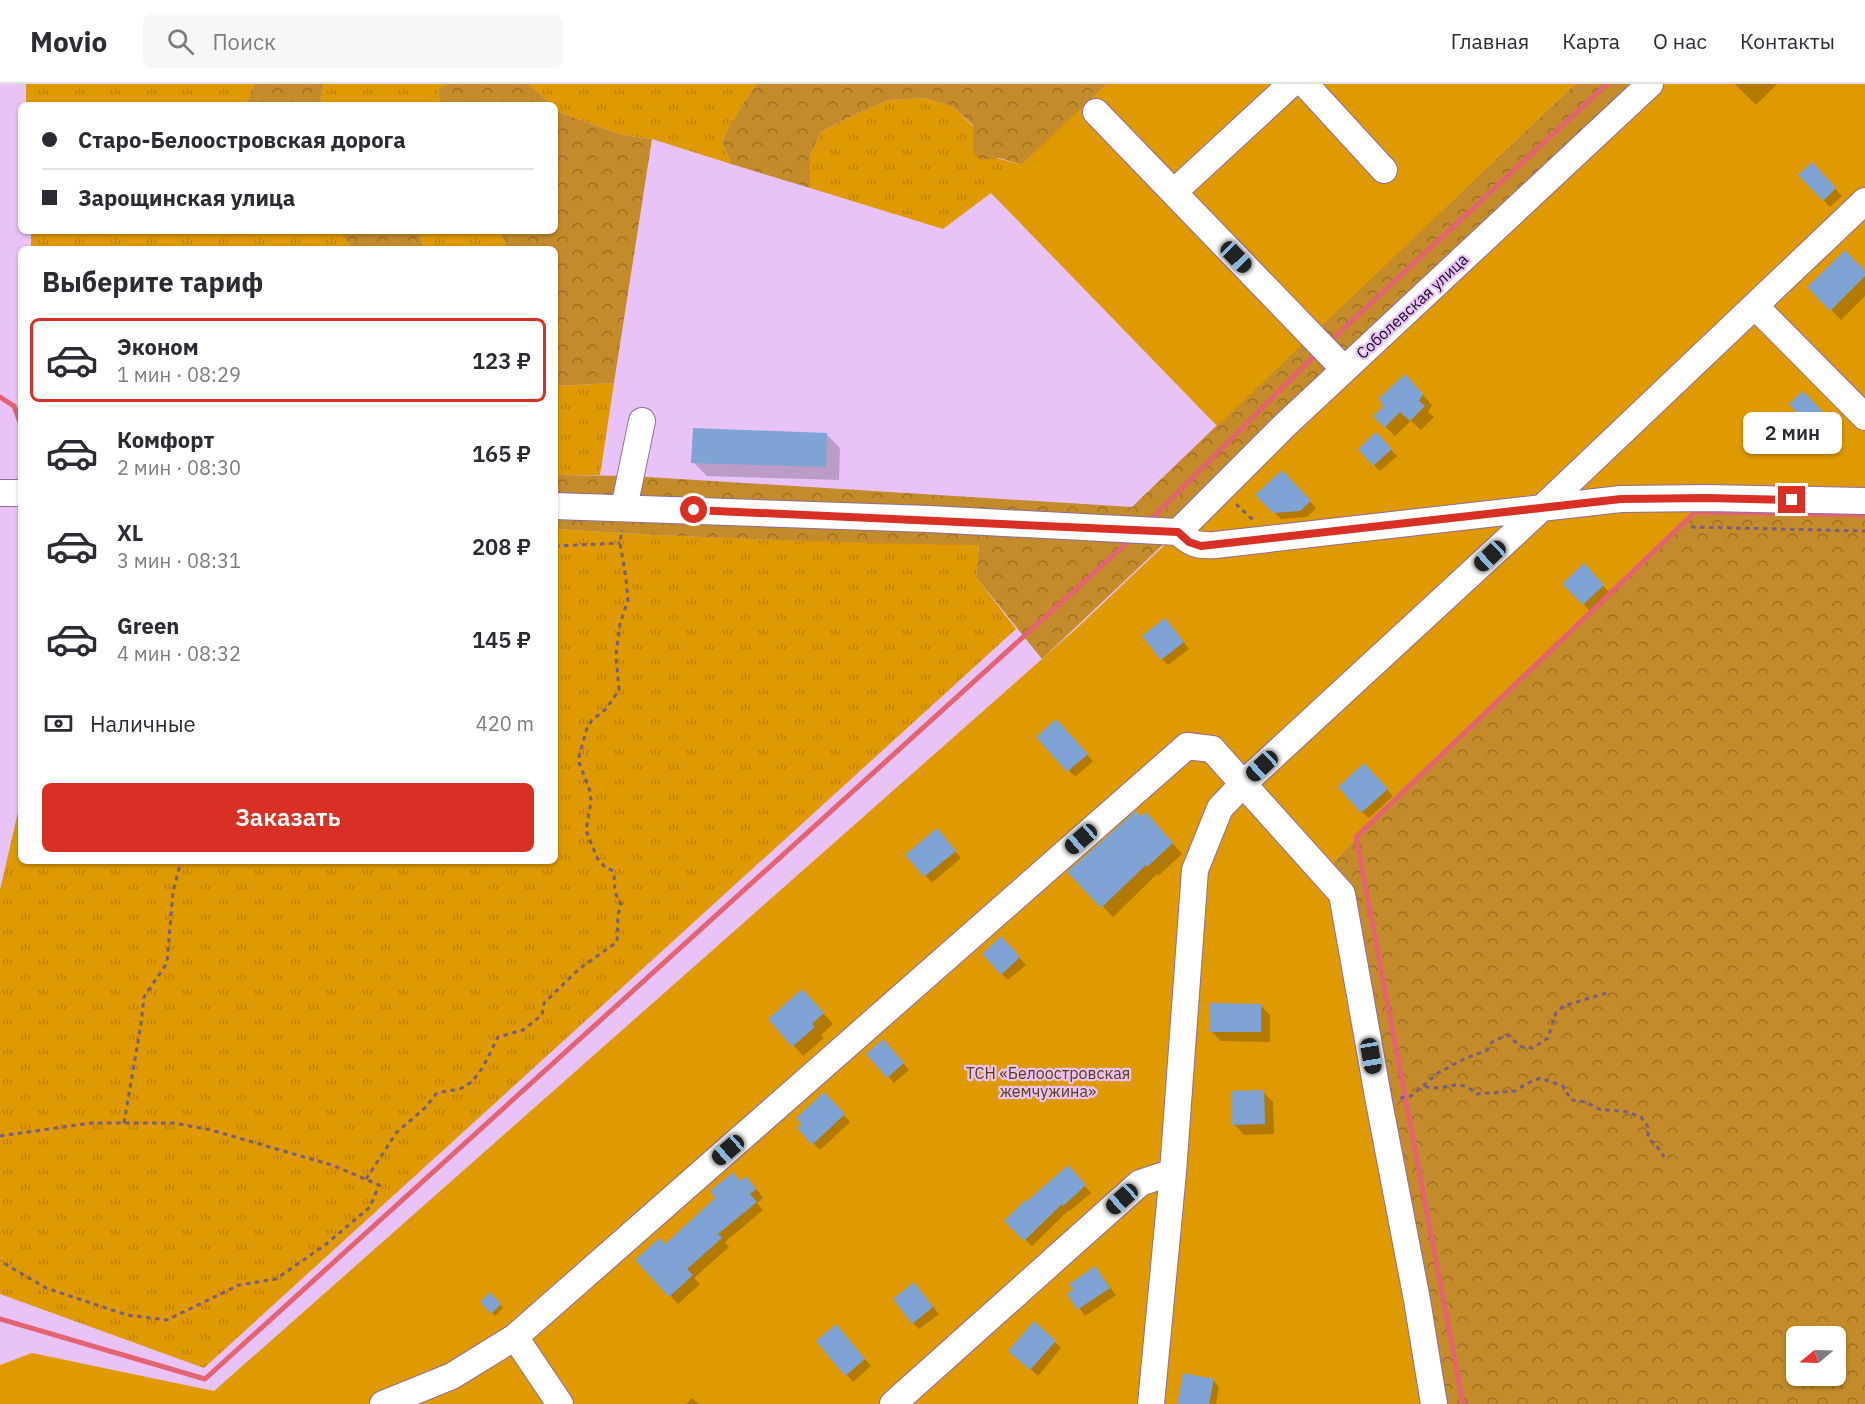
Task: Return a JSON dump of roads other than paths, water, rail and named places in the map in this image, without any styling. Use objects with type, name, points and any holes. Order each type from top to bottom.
[{"type":"street","points":[[1174,192],[1291,84]]},
{"type":"street","points":[[1305,84],[1384,170]]},
{"type":"street","name":"Соболевская улица","points":[[1178,532],[1344,369],[1650,84]]},
{"type":"street","points":[[1095,112],[1344,369]]},
{"type":"street","points":[[1151,1404],[1173,1172],[1195,870],[1220,808],[1244,783],[1543,507],[1865,201]]},
{"type":"street","points":[[1755,306],[1865,417]]},
{"type":"street","points":[[624,508],[642,421]]},
{"type":"street","points":[[0,493],[18,493]]},
{"type":"street","points":[[558,506],[929,519],[1178,532],[1189,542],[1201,546],[1621,499],[1865,501]]},
{"type":"street","points":[[385,1404],[452,1376],[515,1337],[1187,746],[1212,749],[1342,894],[1434,1404]]},
{"type":"street","points":[[893,1404],[1140,1183],[1173,1172]]},
{"type":"street","points":[[515,1337],[560,1404]]},
{"type":"waterway","points":[[1330,341],[1607,84]]},
{"type":"waterway","points":[[1152,518],[1318,352]]},
{"type":"waterway","points":[[0,397],[14,406],[18,417]]},
{"type":"waterway","points":[[1463,1404],[1356,837],[1695,512],[1865,515]]},
{"type":"waterway","points":[[0,1319],[205,1379],[1130,540]]},
{"type":"park label","name":"ТСН «Белоостровская жемчужина»","points":[[1048,1082]]}]
